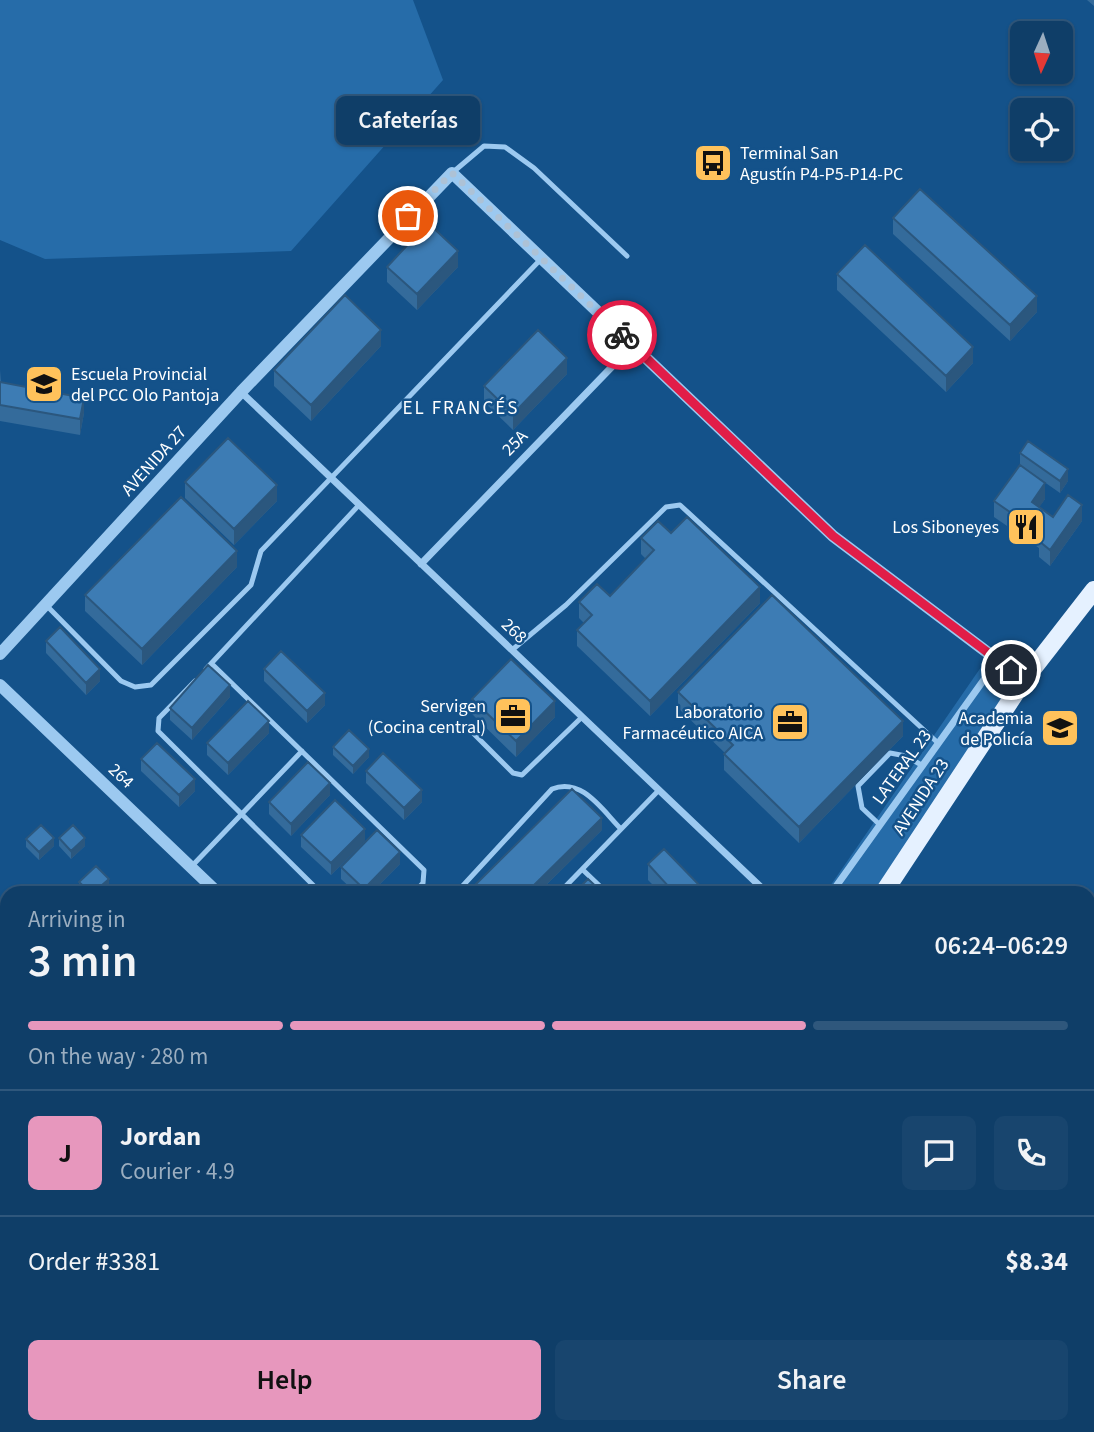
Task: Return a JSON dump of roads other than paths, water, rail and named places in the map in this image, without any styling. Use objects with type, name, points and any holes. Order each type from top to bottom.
[{"type":"main road","name":"AVENIDA 23","points":[[888,886],[1024,680],[1094,590]]},
{"type":"street","points":[[452,173],[833,536],[1024,680]]},
{"type":"street","name":"AVENIDA 27","points":[[0,654],[241,392],[452,173]]},
{"type":"street","name":"25A","points":[[421,564],[633,345]]},
{"type":"street","name":"268","points":[[241,392],[760,886]]},
{"type":"street","name":"LATERAL 23","points":[[836,886],[998,660]]},
{"type":"street","name":"264","points":[[0,685],[211,886]]},
{"type":"lane","points":[[452,173],[484,146],[505,147],[534,168],[627,256]]},
{"type":"lane","points":[[46,605],[121,681],[135,687],[151,685],[251,585],[261,551],[542,258]]},
{"type":"lane","points":[[314,886],[161,736],[156,727],[159,718],[359,505]]},
{"type":"lane","points":[[512,650],[566,605],[666,507],[680,505],[938,743]]},
{"type":"lane","points":[[212,664],[424,870],[420,886]]},
{"type":"lane","points":[[471,731],[513,773],[522,775],[582,717]]},
{"type":"lane","points":[[191,867],[302,751]]},
{"type":"lane","points":[[880,825],[862,808],[859,786],[890,753],[906,755],[923,766]]},
{"type":"lane","points":[[463,886],[552,789],[562,785],[573,786],[586,793],[621,829]]},
{"type":"lane","points":[[566,886],[659,790]]},
{"type":"lane","points":[[583,870],[600,886]]},
{"type":"place","name":"Terminal San Agustín P4-P5-P14-PC","points":[[713,163]]},
{"type":"place","name":"Cafeterías","points":[[408,216]]},
{"type":"place","name":"Escuela Provincial del PCC Olo Pantoja","points":[[44,384]]},
{"type":"place","name":"Los Siboneyes","points":[[1026,527]]},
{"type":"place","name":"Servigen (Cocina central)","points":[[513,716]]},
{"type":"place","name":"Laboratorio Farmacéutico AICA","points":[[790,722]]},
{"type":"place","name":"Academia de Policía","points":[[1060,728]]},
{"type":"district","name":"EL FRANCÉS","points":[[461,408]]}]
